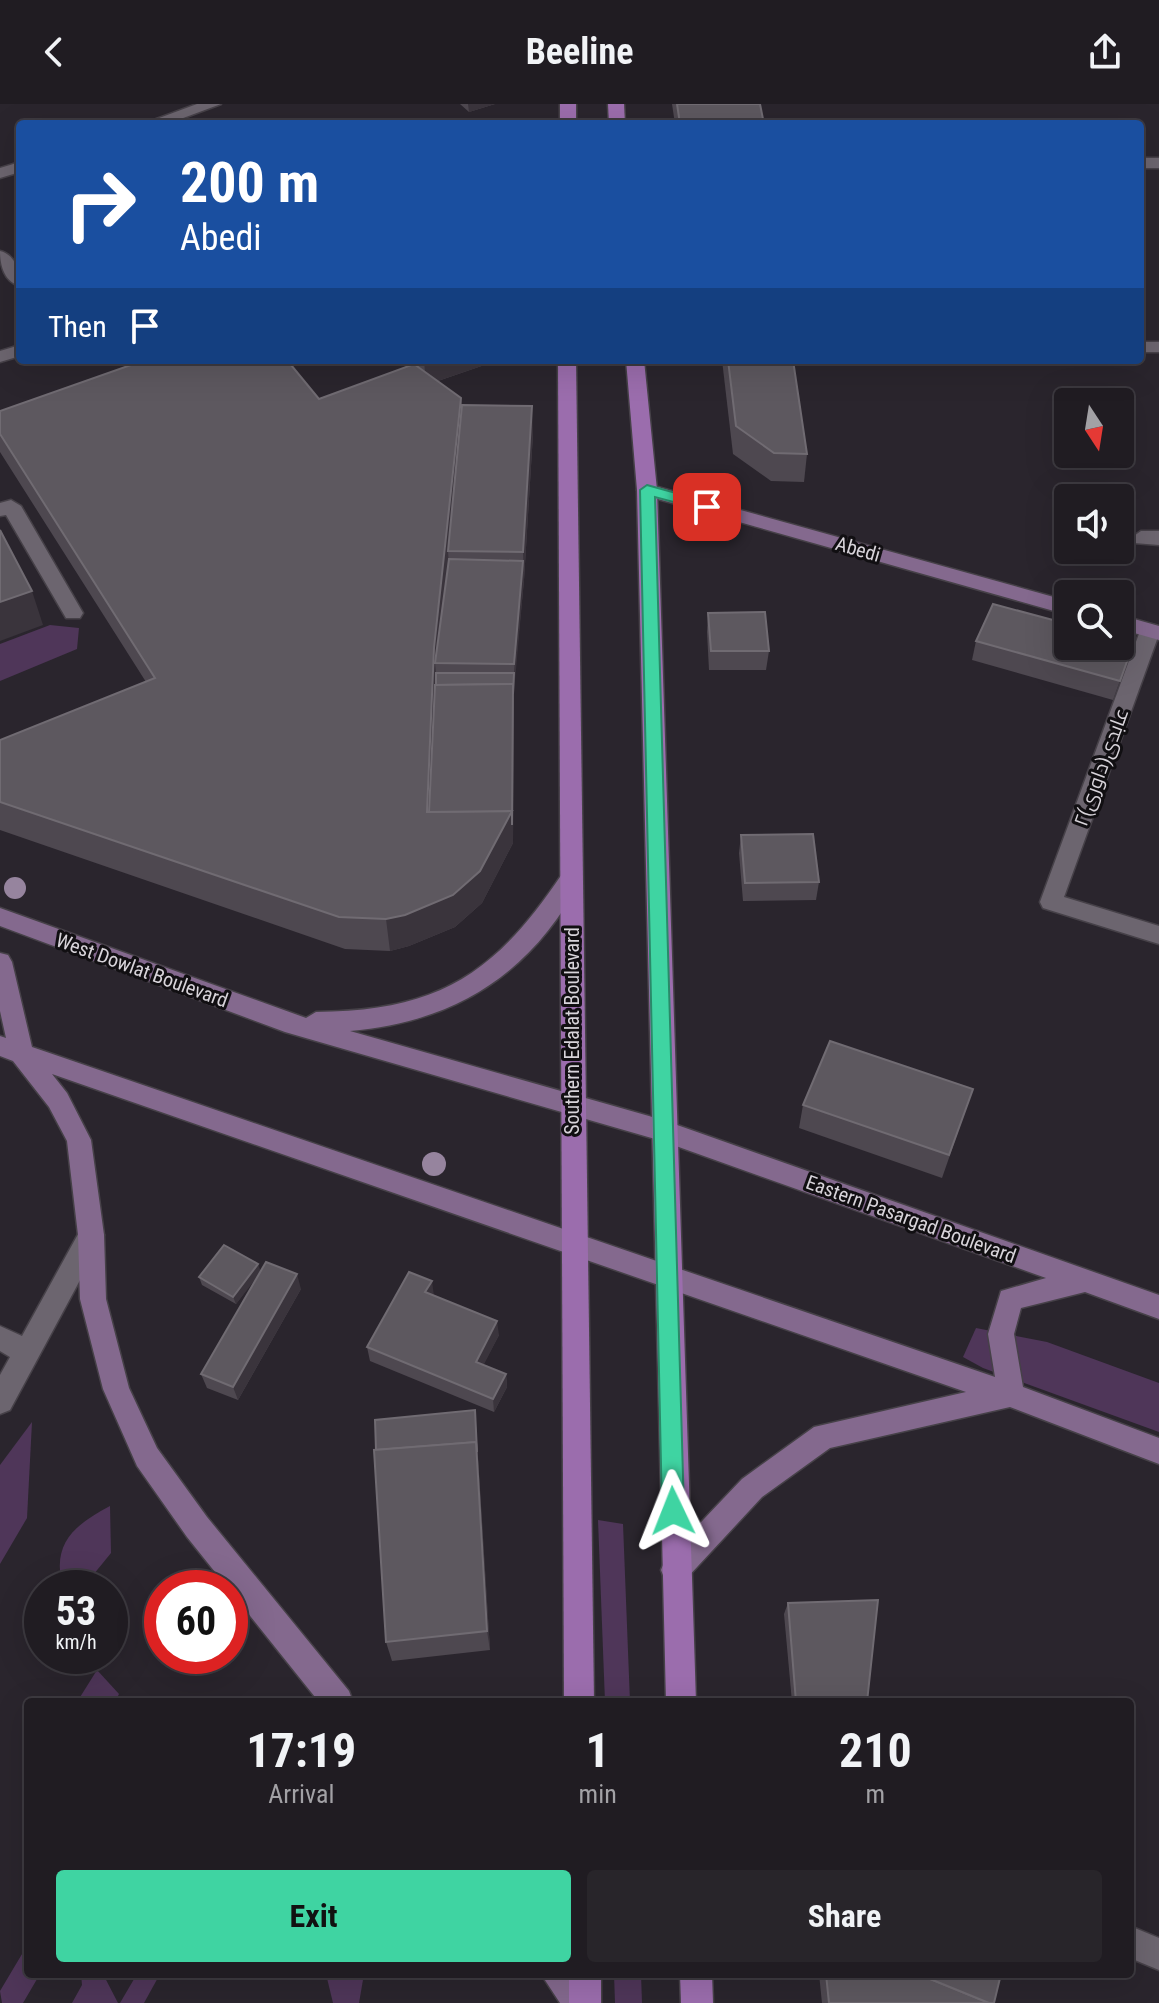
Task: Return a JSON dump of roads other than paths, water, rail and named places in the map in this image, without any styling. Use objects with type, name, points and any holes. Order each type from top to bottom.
[{"type":"main road","name":"Southern Edalat Boulevard","points":[[567,364],[579,1698]]},
{"type":"main road","points":[[635,364],[647,490],[681,1698]]},
{"type":"main road","name":"Abedi","points":[[647,490],[1054,604]]},
{"type":"main road","points":[[1134,626],[1155,632]]},
{"type":"main road","points":[[285,1022],[343,1023],[394,1017],[450,998],[503,965],[538,927],[570,880]]},
{"type":"main road","name":"West Dowlat Boulevard","points":[[0,917],[285,1022]]},
{"type":"main road","points":[[0,962],[11,1050],[58,1100],[79,1140],[91,1235],[93,1299],[116,1389],[147,1457],[197,1527],[335,1698]]},
{"type":"main road","name":"Eastern Pasargad Boulevard","points":[[285,1022],[663,1131],[1159,1307]]},
{"type":"main road","points":[[11,1050],[1011,1395],[1159,1451]]},
{"type":"main road","points":[[1011,1395],[1001,1334],[1010,1299],[1085,1281]]},
{"type":"main road","points":[[675,1570],[752,1488],[824,1436],[1011,1395]]},
{"type":"main road","points":[[561,1978],[583,2003]]},
{"type":"main road","points":[[583,2003],[585,1978]]},
{"type":"main road","points":[[696,1978],[697,2003]]},
{"type":"street","points":[[163,120],[213,104]]},
{"type":"street","points":[[0,256],[16,276]]},
{"type":"street","points":[[0,510],[11,506],[73,613]]},
{"type":"street","name":"۲عابدی(داوری)","points":[[1155,632],[1051,902],[1159,935]]},
{"type":"street","points":[[0,1401],[91,1235]]},
{"type":"street","points":[[0,1338],[27,1352]]},
{"type":"street","points":[[1134,1944],[1159,1954]]}]
